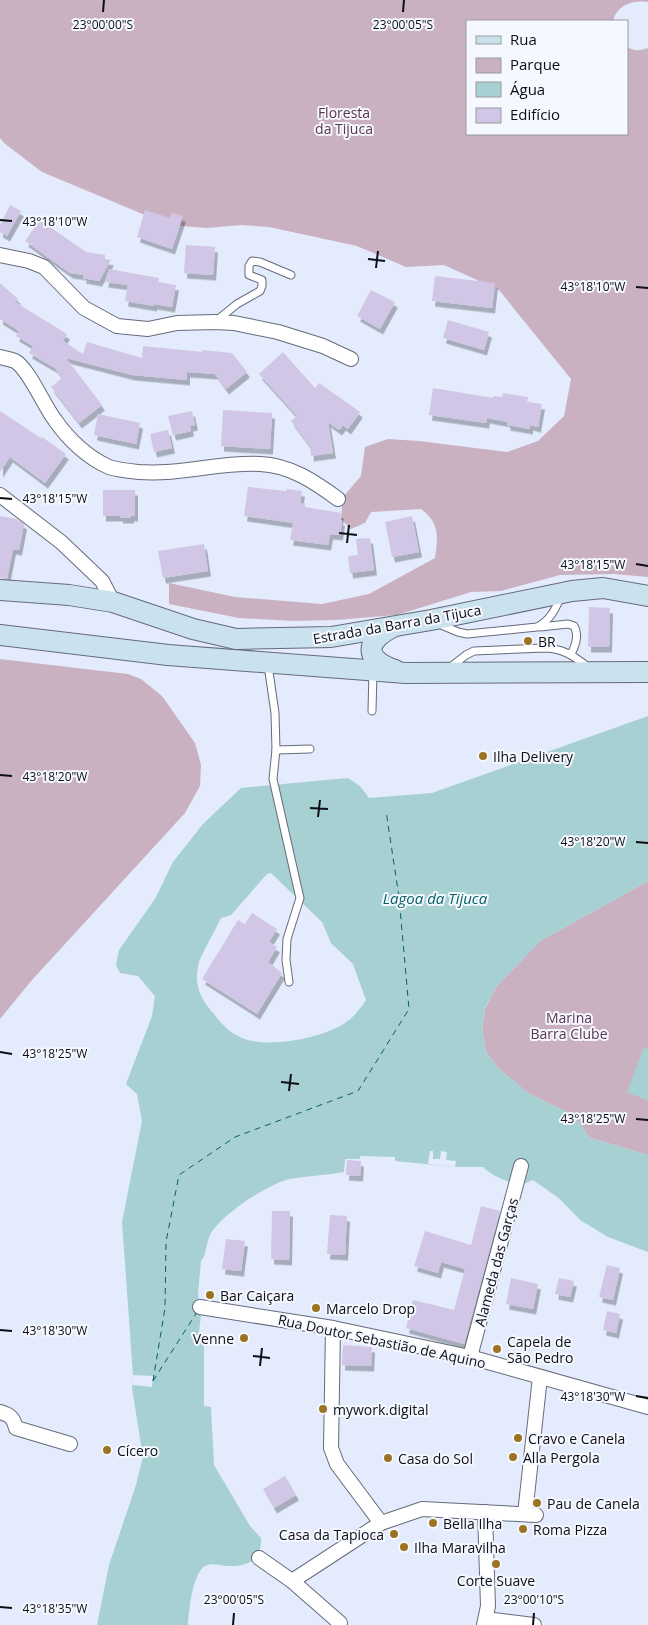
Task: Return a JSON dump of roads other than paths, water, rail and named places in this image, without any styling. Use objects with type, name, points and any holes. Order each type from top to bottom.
[{"type":"main road","name":"Estrada da Barra da Tijuca","points":[[1,590],[70,595],[113,602],[193,629],[236,640],[331,637],[430,620],[562,593],[603,588],[648,596]]},
{"type":"main road","points":[[397,625],[376,638],[372,651],[374,659],[381,664],[406,673]]},
{"type":"main road","name":"Estrada da Barra da Tijuca","points":[[0,635],[168,655],[406,673],[648,672]]},
{"type":"street","points":[[0,255],[29,261],[44,267],[84,308],[117,326],[148,329],[177,323],[234,323],[278,332],[323,346],[351,359]]},
{"type":"street","points":[[0,357],[15,361],[25,372],[55,420],[74,442],[92,457],[110,467],[128,471],[158,473],[260,464],[292,471],[311,479],[338,499]]},
{"type":"street","points":[[0,495],[61,542],[102,581],[113,602]]},
{"type":"street","name":"Alameda das Garças","points":[[470,1357],[521,1166]]},
{"type":"street","name":"Rua Doutor Sebastião de Aquino","points":[[200,1307],[333,1328],[470,1357],[648,1407]]},
{"type":"street","points":[[333,1328],[331,1448],[337,1464],[381,1523]]},
{"type":"street","points":[[292,1581],[381,1523],[422,1509],[530,1515],[540,1377]]},
{"type":"street","points":[[0,1412],[10,1415],[14,1420],[16,1428],[70,1444]]},
{"type":"street","points":[[485,1512],[488,1606],[485,1622],[534,1625]]},
{"type":"street","points":[[259,1558],[292,1581],[340,1624]]},
{"type":"lane","points":[[215,322],[237,304],[260,291],[262,280],[249,275],[249,266],[252,261],[260,262],[291,275]]},
{"type":"lane","points":[[537,627],[550,617],[562,593]]},
{"type":"lane","points":[[430,620],[467,634],[568,624],[574,626],[576,631],[576,642],[571,654]]},
{"type":"lane","points":[[443,672],[466,655],[480,650],[552,648],[571,654],[596,673]]},
{"type":"lane","points":[[267,663],[275,713],[276,750],[273,780],[300,898],[287,939],[286,960],[289,982]]},
{"type":"lane","points":[[372,711],[373,671]]},
{"type":"lane","points":[[276,750],[310,749]]},
{"type":"water","name":"Lagoa da Tijuca","points":[[648,716],[648,881],[540,941],[496,987],[485,1008],[482,1030],[486,1052],[500,1070],[528,1093],[573,1115],[590,1138],[648,1155],[648,1252],[608,1237],[580,1220],[560,1199],[533,1180],[523,1184],[516,1184],[495,1176],[483,1167],[455,1167],[395,1161],[395,1157],[360,1156],[360,1159],[345,1159],[344,1172],[290,1179],[270,1186],[247,1200],[225,1217],[209,1236],[201,1261],[198,1294],[201,1315],[199,1332],[204,1347],[204,1406],[211,1407],[214,1465],[250,1526],[261,1538],[259,1551],[252,1560],[242,1565],[211,1564],[201,1570],[194,1584],[188,1625],[97,1625],[109,1565],[136,1485],[143,1457],[132,1388],[133,1375],[122,1222],[142,1121],[137,1094],[126,1084],[152,1016],[155,996],[138,976],[120,973],[116,965],[119,950],[155,899],[173,862],[203,824],[241,788],[348,778],[360,786],[369,798],[432,793]],"holes":[[[271,873],[322,922],[331,943],[353,964],[366,1000],[357,1013],[345,1023],[323,1033],[280,1042],[253,1041],[242,1038],[220,1022],[202,998],[198,986],[197,973],[199,962],[221,918],[231,915],[267,874]]]},
{"type":"water","points":[[644,1047],[648,1049],[648,1101],[627,1092]]},
{"type":"place","name":"BR","points":[[528,641]]},
{"type":"place","name":"Ilha Delivery","points":[[483,756]]},
{"type":"place","name":"Bar Caiçara","points":[[210,1295]]},
{"type":"place","name":"Marcelo Drop","points":[[316,1308]]},
{"type":"place","name":"Venne","points":[[244,1338]]},
{"type":"place","name":"Capela de São Pedro","points":[[497,1349]]},
{"type":"place","name":"mywork.digital","points":[[323,1409]]},
{"type":"place","name":"Cravo e Canela","points":[[518,1438]]},
{"type":"place","name":"Cícero","points":[[107,1450]]},
{"type":"place","name":"Alla Pergola","points":[[513,1457]]},
{"type":"place","name":"Casa do Sol","points":[[388,1458]]},
{"type":"place","name":"Pau de Canela","points":[[537,1503]]},
{"type":"place","name":"Bella Ilha","points":[[433,1523]]},
{"type":"place","name":"Roma Pizza","points":[[523,1529]]},
{"type":"place","name":"Casa da Tapioca","points":[[394,1534]]},
{"type":"place","name":"Ilha Maravilha","points":[[404,1547]]},
{"type":"place","name":"Corte Suave","points":[[496,1564]]},
{"type":"park label","name":"Floresta da Tijuca","points":[[344,120]]},
{"type":"park label","name":"Marina Barra Clube","points":[[569,1026]]}]
